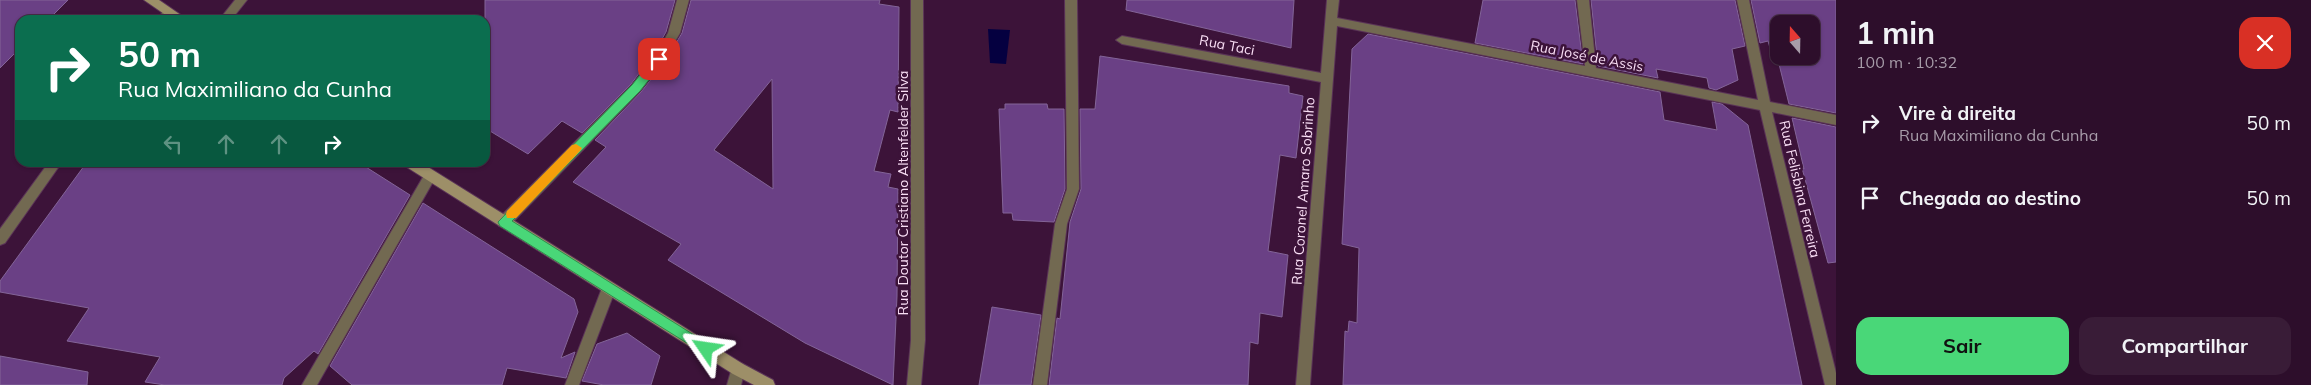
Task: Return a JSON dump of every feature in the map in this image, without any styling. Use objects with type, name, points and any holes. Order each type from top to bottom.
[{"type":"main road","points":[[150,0],[165,15]]},
{"type":"main road","points":[[416,167],[738,369],[768,385]]},
{"type":"street","points":[[229,15],[241,0]]},
{"type":"street","points":[[504,222],[636,88],[659,59],[674,33],[683,0]]},
{"type":"street","name":"Rua Doutor Cristiano Altenfelder Silva","points":[[914,385],[918,340],[917,0]]},
{"type":"street","points":[[1040,385],[1061,224],[1073,189],[1071,0]]},
{"type":"street","name":"Rua Coronel Amaro Sobrinho","points":[[1303,385],[1333,0]]},
{"type":"street","points":[[1583,0],[1591,72]]},
{"type":"street","name":"Rua Felisbina Ferreira","points":[[1743,0],[1765,106],[1832,385]]},
{"type":"street","name":"Rua José de Assis","points":[[1331,21],[1836,120]]},
{"type":"street","name":"Rua Taci","points":[[1122,40],[1327,79]]},
{"type":"street","points":[[1,237],[52,167]]},
{"type":"street","points":[[309,385],[430,176]]},
{"type":"street","points":[[572,385],[609,288]]},
{"type":"street","points":[[734,385],[738,369]]},
{"type":"shaded area","points":[[988,29],[1010,30],[1006,64],[990,63]]},
{"type":"building","points":[[0,0],[68,0],[53,15],[15,15],[15,53],[0,68]]},
{"type":"building","points":[[485,0],[675,0],[666,32],[653,55],[631,84],[582,133],[562,121],[528,154],[490,131],[490,15],[485,15]]},
{"type":"building","points":[[691,0],[880,0],[879,4],[899,7],[898,112],[890,110],[874,171],[891,174],[888,187],[898,189],[897,296],[893,385],[805,343],[668,260],[681,244],[573,182],[606,147],[595,140],[641,92],[664,63],[682,33]],"holes":[[[772,79],[773,189],[714,150]]]},
{"type":"building","points":[[1127,0],[1294,0],[1291,48],[1126,10]]},
{"type":"building","points":[[1483,0],[1575,0],[1583,64],[1475,43]]},
{"type":"building","points":[[1591,0],[1735,0],[1745,46],[1732,49],[1738,80],[1716,90],[1709,88],[1707,78],[1656,69],[1658,78],[1598,66]]},
{"type":"building","points":[[1751,0],[1836,0],[1836,113],[1789,104],[1779,65],[1820,65],[1820,15],[1770,15],[1770,48],[1768,41],[1760,43]]},
{"type":"building","points":[[1368,34],[1660,92],[1664,120],[1717,130],[1712,102],[1722,104],[1748,125],[1802,385],[1343,385],[1345,331],[1348,332],[1349,321],[1357,323],[1359,248],[1342,244],[1352,49]]},
{"type":"building","points":[[1100,56],[1289,86],[1289,93],[1303,96],[1296,158],[1280,155],[1268,251],[1288,255],[1282,317],[1260,313],[1258,344],[1250,342],[1248,385],[1049,385],[1057,318],[1060,319],[1070,222],[1081,189],[1080,109],[1095,109]]},
{"type":"building","points":[[1005,104],[1047,104],[1048,109],[1064,109],[1065,189],[1054,222],[1013,220],[1012,213],[1003,213],[999,109],[1005,109]]},
{"type":"building","points":[[1792,118],[1836,127],[1836,262],[1828,263],[1802,168],[1804,169]]},
{"type":"building","points":[[83,167],[366,167],[410,195],[318,354],[314,351],[284,378],[282,385],[165,385],[145,382],[160,357],[67,341],[89,308],[0,292],[0,281]]},
{"type":"building","points":[[423,203],[574,299],[578,312],[561,358],[575,352],[566,378],[507,368],[502,385],[352,385],[330,366]]},
{"type":"building","points":[[992,307],[1041,315],[1031,385],[979,385]]},
{"type":"building","points":[[627,333],[660,356],[651,385],[604,385],[582,381],[597,344]]},
{"type":"building","points":[[0,356],[88,372],[87,385],[0,385]]},
{"type":"slow traffic","points":[[511,214],[576,148]]},
{"type":"route","points":[[659,59],[636,88],[504,222],[706,349]]}]
